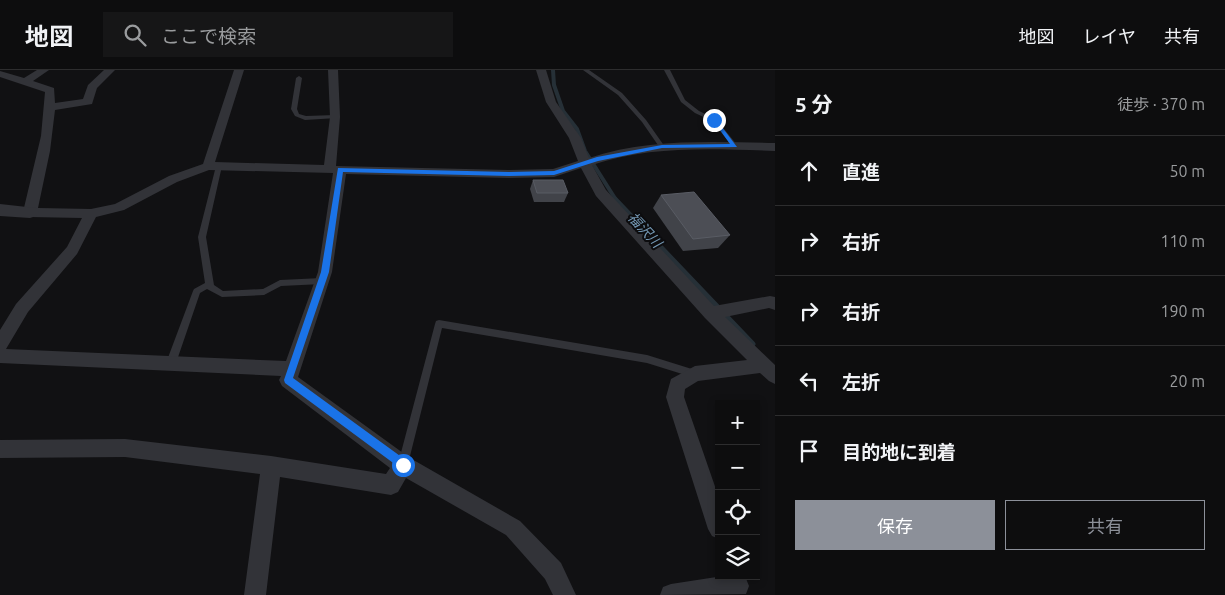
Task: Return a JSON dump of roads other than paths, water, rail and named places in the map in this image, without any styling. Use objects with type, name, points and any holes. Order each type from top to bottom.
[{"type":"street","points":[[25,82],[44,70]]},
{"type":"street","points":[[50,107],[88,102],[92,87],[110,70]]},
{"type":"street","points":[[214,166],[239,70]]},
{"type":"street","points":[[333,70],[335,169],[325,272],[288,380],[403,465],[513,528],[553,571],[565,595]]},
{"type":"street","points":[[541,70],[551,102],[574,138],[585,164],[601,193],[711,313],[770,371]]},
{"type":"street","points":[[0,74],[50,90],[50,107],[30,212]]},
{"type":"street","points":[[0,210],[91,214],[119,207],[173,178],[214,166],[554,173],[597,159],[662,147],[696,145],[773,148]]},
{"type":"street","points":[[0,345],[22,308],[72,250],[91,214]]},
{"type":"street","points":[[711,313],[770,302],[775,304]]},
{"type":"street","points":[[0,356],[291,369]]},
{"type":"street","points":[[715,517],[676,397],[677,385],[695,374],[770,371]]},
{"type":"street","points":[[0,449],[125,448],[270,466],[391,485],[403,465]]},
{"type":"street","points":[[255,595],[270,466]]},
{"type":"street","points":[[671,595],[737,586]]},
{"type":"lane","points":[[586,70],[620,94],[644,121],[662,147]]},
{"type":"lane","points":[[666,70],[683,101],[697,112],[714,120],[735,146]]},
{"type":"lane","points":[[299,78],[294,109],[297,115],[305,118],[335,117]]},
{"type":"lane","points":[[214,166],[202,237],[210,287],[222,294],[264,292],[280,283],[322,281]]},
{"type":"lane","points":[[171,363],[196,291],[210,284]]},
{"type":"lane","points":[[403,465],[439,324],[647,359],[695,374]]},
{"type":"waterway","name":"福沢川","points":[[553,70],[554,85],[563,111],[577,129],[585,151],[616,200]]},
{"type":"waterway","name":"福沢川","points":[[614,198],[753,344]]}]
